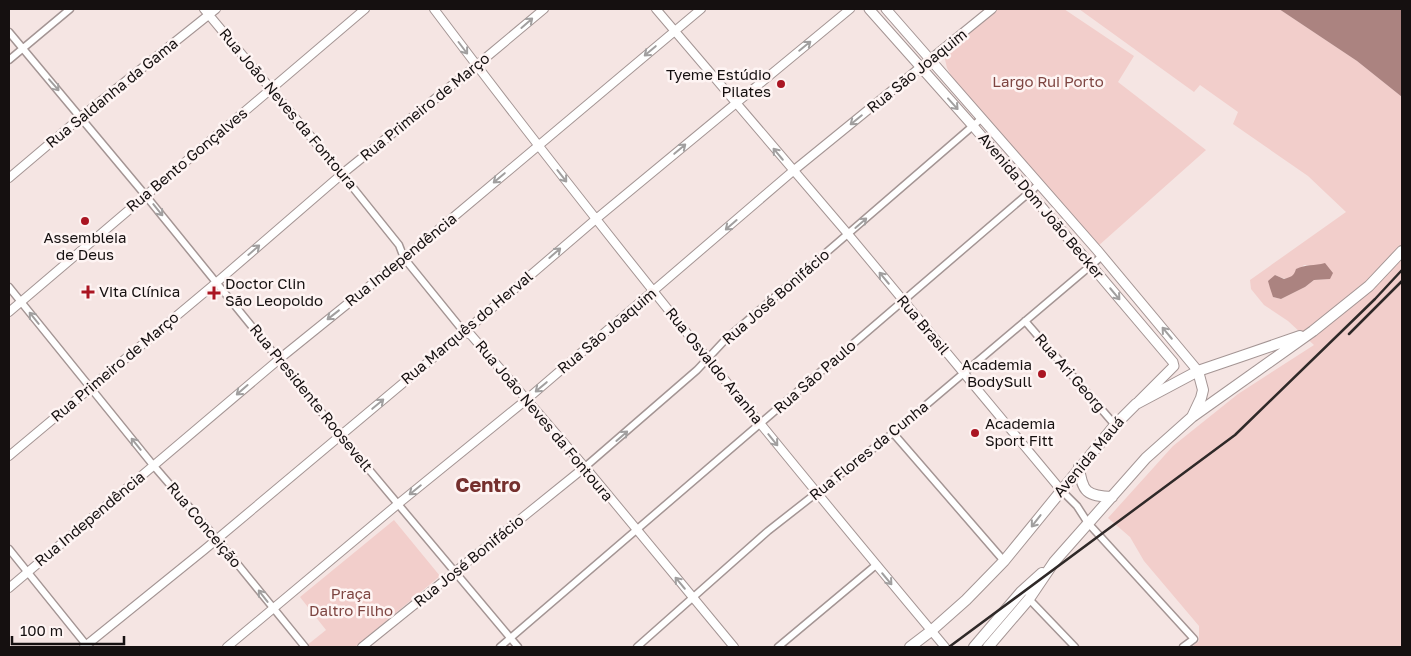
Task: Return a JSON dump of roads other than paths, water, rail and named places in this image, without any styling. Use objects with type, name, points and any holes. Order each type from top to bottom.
[{"type":"main road","name":"Avenida Dom João Becker","points":[[869,9],[973,126],[1174,364],[1136,404]]},
{"type":"main road","name":"Avenida Dom João Becker","points":[[886,9],[1102,256],[1198,371]]},
{"type":"main road","name":"Avenida Mauá","points":[[974,647],[1021,592],[1054,562],[1146,458],[1192,418],[1313,331],[1369,286],[1402,251]]},
{"type":"main road","name":"Avenida Mauá","points":[[910,647],[966,600],[1004,561],[1115,425],[1136,404],[1198,371],[1313,331]]},
{"type":"main road","points":[[1192,418],[1203,390],[1198,371]]},
{"type":"main road","points":[[1080,467],[1081,483],[1088,492],[1096,496],[1112,497]]},
{"type":"main road","name":"Avenida Mauá","points":[[988,647],[1029,599],[1054,562]]},
{"type":"street","points":[[9,60],[70,9]]},
{"type":"street","name":"Rua Saldanha da Gama","points":[[9,178],[206,12],[216,9]]},
{"type":"street","name":"Rua Bento Gonçalves","points":[[9,312],[366,9]]},
{"type":"street","name":"Rua Osvaldo Aranha","points":[[434,9],[538,145],[707,359],[945,647]]},
{"type":"street","name":"Rua Primeiro de Março","points":[[9,456],[217,282],[342,174],[544,9]]},
{"type":"street","name":"Rua Brasil","points":[[656,9],[848,234],[1061,490],[1078,506],[1088,523],[1194,639],[1184,647]]},
{"type":"street","name":"Rua Independência","points":[[9,588],[279,359],[404,258],[701,9]]},
{"type":"street","name":"Rua Marquês do Herval","points":[[86,646],[464,332],[596,218],[850,9]]},
{"type":"street","name":"Rua João Neves da Fontoura","points":[[206,12],[342,174],[399,245],[404,258],[464,332],[471,335],[585,467],[734,647]]},
{"type":"street","name":"Rua São Joaquim","points":[[227,647],[526,400],[793,171],[988,12]]},
{"type":"street","name":"Rua Presidente Roosevelt","points":[[9,32],[217,282],[340,435],[518,647]]},
{"type":"street","name":"Rua José Bonifácio","points":[[362,647],[585,467],[690,376],[725,340],[982,118]]},
{"type":"street","name":"Rua São Paulo","points":[[500,647],[1038,185]]},
{"type":"street","name":"Rua Flores da Cunha","points":[[637,647],[768,531],[893,433],[1102,256]]},
{"type":"street","name":"Rua Conceição","points":[[9,288],[305,647]]},
{"type":"street","name":"Rua Ari Georg","points":[[1025,321],[1115,425]]},
{"type":"street","points":[[893,433],[1004,561]]},
{"type":"street","points":[[9,549],[86,646]]},
{"type":"street","points":[[778,647],[876,565]]},
{"type":"street","points":[[1029,599],[1075,647]]},
{"type":"railway","points":[[949,647],[1235,435],[1375,299],[1402,270]]},
{"type":"railway","points":[[1349,334],[1402,281]]},
{"type":"place","name":"Tyeme Estúdio Pilates","points":[[781,84]]},
{"type":"place","name":"Assembleia de Deus","points":[[85,221]]},
{"type":"place","name":"Vita Clínica","points":[[88,292]]},
{"type":"place","name":"Doctor Clin São Leopoldo","points":[[214,293]]},
{"type":"place","name":"Academia BodySull","points":[[1042,374]]},
{"type":"place","name":"Academia Sport Fitt","points":[[975,433]]},
{"type":"district","name":"Centro","points":[[488,485]]},
{"type":"park label","name":"Largo Rui Porto","points":[[1048,82]]},
{"type":"park label","name":"Praça Daltro Filho","points":[[351,602]]}]
